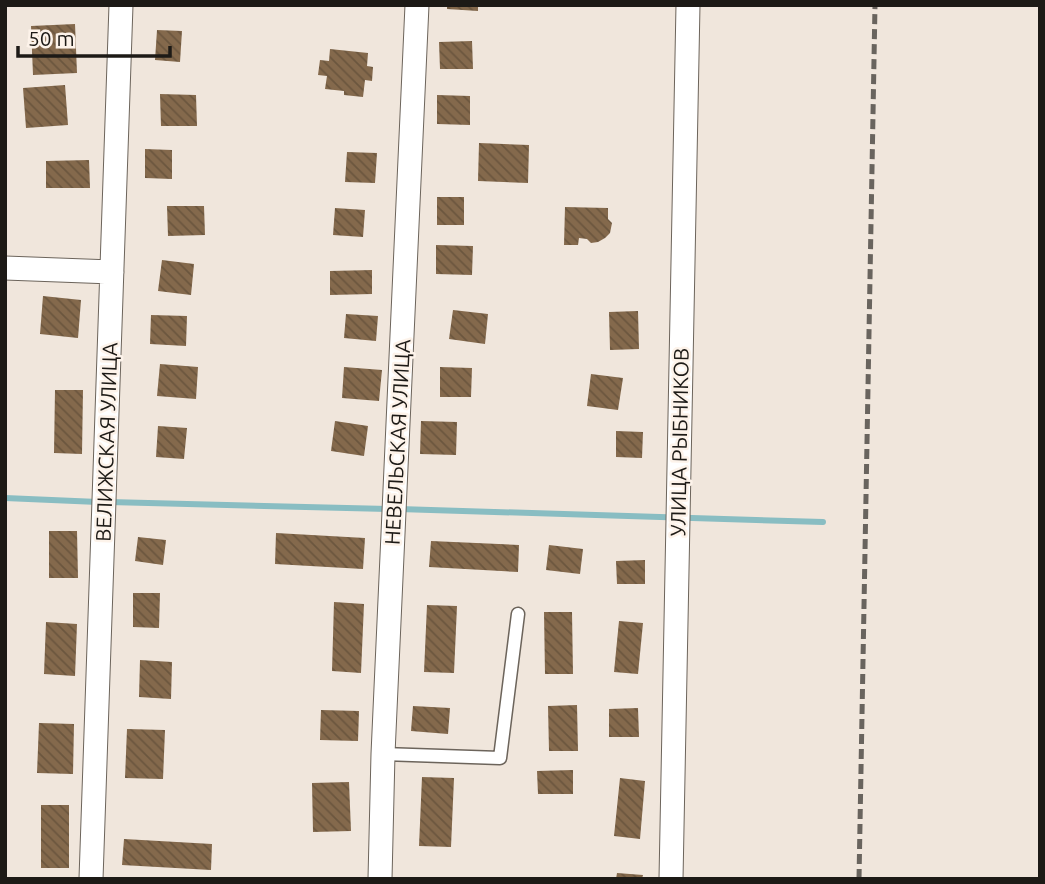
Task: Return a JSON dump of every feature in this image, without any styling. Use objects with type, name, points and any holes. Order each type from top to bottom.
[{"type":"street","name":"ВЕЛИЖСКАЯ УЛИЦА","points":[[91,879],[121,5]]},
{"type":"street","name":"НЕВЕЛЬСКАЯ УЛИЦА","points":[[380,879],[383,754],[417,5]]},
{"type":"street","name":"УЛИЦА РЫБНИКОВ","points":[[671,879],[688,5]]},
{"type":"street","points":[[5,268],[112,272]]},
{"type":"lane","points":[[383,754],[500,758],[518,614]]},
{"type":"building","points":[[447,5],[478,5],[478,11],[447,9]]},
{"type":"building","points":[[75,24],[77,73],[33,75],[31,26]]},
{"type":"building","points":[[157,30],[182,31],[180,62],[155,60]]},
{"type":"building","points":[[472,41],[473,69],[440,69],[439,42]]},
{"type":"building","points":[[330,49],[368,53],[367,66],[373,67],[372,81],[365,80],[363,97],[325,89],[327,76],[318,75],[320,60],[329,61]]},
{"type":"building","points":[[65,85],[68,125],[26,128],[23,88]]},
{"type":"building","points":[[160,94],[196,95],[197,126],[161,126]]},
{"type":"building","points":[[437,95],[470,96],[470,125],[437,124]]},
{"type":"building","points":[[479,143],[529,145],[528,183],[478,181]]},
{"type":"building","points":[[145,149],[172,150],[172,179],[145,178]]},
{"type":"building","points":[[347,152],[377,153],[375,183],[345,182]]},
{"type":"building","points":[[89,160],[90,188],[46,188],[46,161]]},
{"type":"building","points":[[437,197],[464,197],[464,225],[437,225]]},
{"type":"building","points":[[167,206],[204,206],[205,235],[168,236]]},
{"type":"building","points":[[565,207],[608,208],[608,219],[612,223],[610,233],[598,242],[591,243],[587,239],[579,238],[578,245],[564,245]]},
{"type":"building","points":[[335,208],[365,210],[363,237],[333,235]]},
{"type":"building","points":[[436,245],[473,246],[472,275],[436,274]]},
{"type":"building","points":[[162,260],[194,264],[191,295],[158,291]]},
{"type":"building","points":[[372,270],[372,294],[330,295],[330,271]]},
{"type":"building","points":[[43,296],[81,300],[78,338],[40,334]]},
{"type":"building","points":[[453,310],[488,314],[485,344],[449,339]]},
{"type":"building","points":[[638,311],[639,349],[610,350],[609,312]]},
{"type":"building","points":[[346,314],[378,316],[376,341],[344,338]]},
{"type":"building","points":[[151,315],[187,316],[186,346],[150,344]]},
{"type":"building","points":[[160,364],[198,367],[196,399],[157,396]]},
{"type":"building","points":[[344,367],[382,370],[379,401],[342,398]]},
{"type":"building","points":[[440,367],[472,368],[471,397],[440,397]]},
{"type":"building","points":[[591,374],[623,378],[618,410],[587,406]]},
{"type":"building","points":[[55,390],[83,390],[82,454],[54,453]]},
{"type":"building","points":[[335,421],[368,426],[364,456],[331,451]]},
{"type":"building","points":[[421,421],[457,422],[456,455],[420,454]]},
{"type":"building","points":[[158,426],[187,428],[184,459],[156,457]]},
{"type":"building","points":[[616,431],[643,432],[642,458],[616,457]]},
{"type":"building","points":[[49,531],[77,531],[78,578],[49,578]]},
{"type":"building","points":[[276,533],[365,538],[363,569],[275,564]]},
{"type":"building","points":[[138,537],[166,540],[163,565],[135,561]]},
{"type":"building","points":[[431,541],[519,545],[518,572],[429,567]]},
{"type":"building","points":[[549,545],[583,549],[580,574],[546,570]]},
{"type":"building","points":[[645,560],[645,584],[617,584],[616,561]]},
{"type":"building","points":[[133,593],[160,593],[159,628],[133,627]]},
{"type":"building","points":[[334,602],[364,604],[361,673],[332,671]]},
{"type":"building","points":[[427,605],[457,606],[454,673],[424,672]]},
{"type":"building","points":[[544,612],[572,612],[573,674],[545,674]]},
{"type":"building","points":[[619,621],[643,623],[638,674],[614,672]]},
{"type":"building","points":[[46,622],[77,624],[75,676],[44,674]]},
{"type":"building","points":[[140,660],[172,662],[171,699],[139,697]]},
{"type":"building","points":[[577,705],[578,751],[549,751],[548,706]]},
{"type":"building","points":[[413,706],[450,708],[448,734],[411,731]]},
{"type":"building","points":[[638,708],[639,737],[609,737],[609,709]]},
{"type":"building","points":[[321,710],[359,711],[358,741],[320,740]]},
{"type":"building","points":[[39,723],[74,724],[73,774],[37,773]]},
{"type":"building","points":[[127,729],[165,730],[163,779],[125,778]]},
{"type":"building","points":[[573,770],[573,794],[538,794],[537,771]]},
{"type":"building","points":[[422,777],[454,778],[451,847],[419,846]]},
{"type":"building","points":[[620,778],[645,781],[640,839],[614,836]]},
{"type":"building","points":[[349,782],[351,831],[313,832],[312,783]]},
{"type":"building","points":[[41,805],[69,805],[69,868],[41,868]]},
{"type":"building","points":[[124,839],[212,844],[211,870],[122,865]]},
{"type":"building","points":[[617,873],[643,875],[642,879],[616,879]]},
{"type":"waterway","points":[[5,498],[98,502]]},
{"type":"waterway","points":[[109,502],[388,509]]},
{"type":"waterway","points":[[399,509],[823,522]]},
{"type":"railway","points":[[859,879],[875,5]]}]
